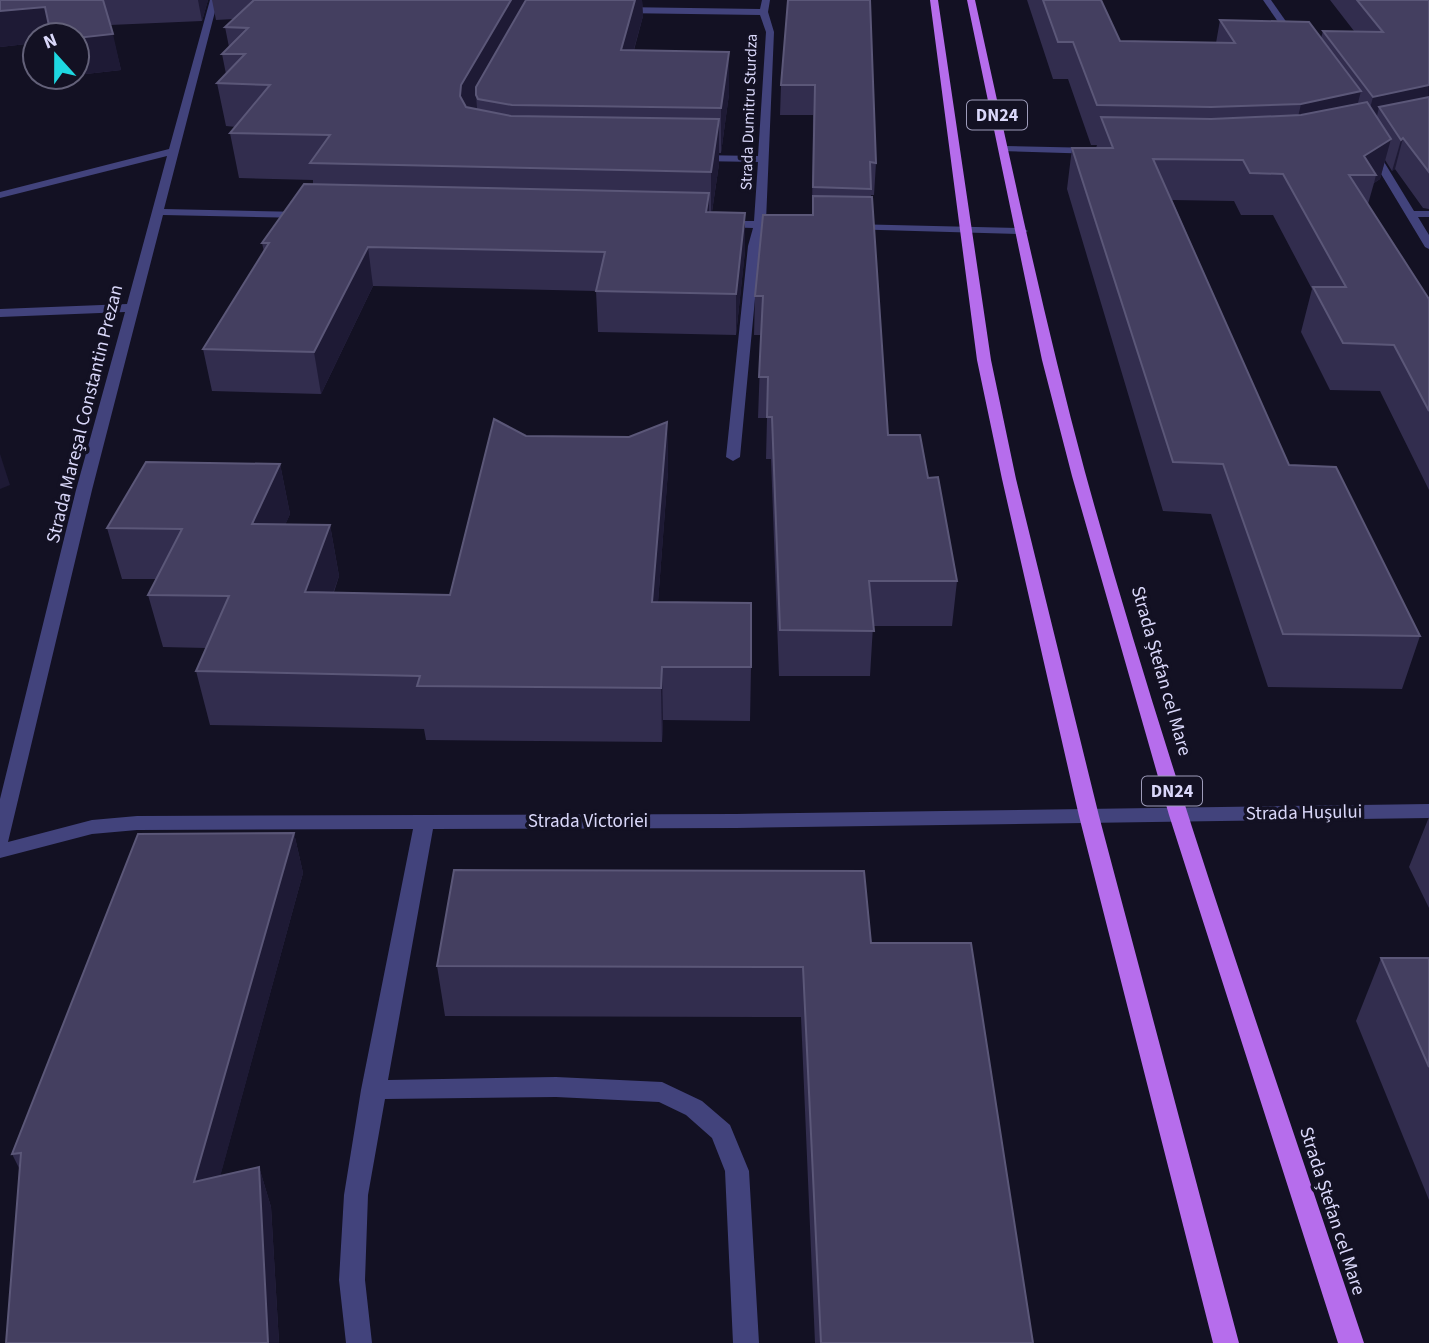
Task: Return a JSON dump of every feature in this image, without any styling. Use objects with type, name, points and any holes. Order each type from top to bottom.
[{"type":"main road","name":"DN24","points":[[934,0],[984,360],[1009,479],[1089,816],[1226,1343]]},
{"type":"main road","name":"Strada Ștefan cel Mare","points":[[971,0],[1049,360],[1079,475],[1180,815],[1351,1343]]},
{"type":"street","name":"Strada Mareșal Constantin Prezan","points":[[0,839],[84,490],[214,0]]},
{"type":"street","name":"Strada Dumitru Sturdza","points":[[733,457],[765,159],[769,32],[764,12],[765,0]]},
{"type":"street","points":[[1267,0],[1303,53]]},
{"type":"street","points":[[605,10],[764,12]]},
{"type":"street","points":[[1363,135],[1429,245]]},
{"type":"street","points":[[1005,149],[1112,151]]},
{"type":"street","points":[[0,195],[174,150]]},
{"type":"street","points":[[681,157],[765,159]]},
{"type":"street","points":[[158,212],[321,216]]},
{"type":"street","points":[[1408,214],[1429,214]]},
{"type":"street","points":[[705,224],[802,226]]},
{"type":"street","points":[[843,227],[1022,231]]},
{"type":"street","points":[[0,313],[132,308]]},
{"type":"street","name":"Strada Hușului","points":[[1180,815],[1429,811]]},
{"type":"street","name":"Strada Victoriei","points":[[0,851],[92,827],[137,823],[1180,815]]},
{"type":"street","points":[[359,1343],[352,1280],[356,1195],[373,1090],[424,822]]},
{"type":"street","points":[[373,1090],[556,1087],[662,1092],[694,1108],[722,1132],[737,1171],[746,1343]]},
{"type":"building","points":[[0,0],[103,0],[113,34],[91,36],[91,21],[48,21],[45,7],[0,11]]},
{"type":"building","points":[[254,0],[511,0],[461,85],[460,96],[466,107],[511,116],[719,119],[711,172],[310,163],[330,135],[230,133],[270,85],[217,83],[245,54],[222,54],[248,28],[225,27]]},
{"type":"building","points":[[526,0],[635,0],[621,50],[729,52],[721,108],[512,105],[478,99],[476,87]]},
{"type":"building","points":[[788,0],[870,0],[876,163],[870,162],[871,189],[813,187],[815,85],[781,85]]},
{"type":"building","points":[[1043,0],[1101,0],[1120,41],[1235,43],[1220,20],[1309,22],[1361,91],[1301,104],[1211,107],[1097,105],[1073,42],[1058,42]]},
{"type":"building","points":[[1357,0],[1429,0],[1429,85],[1373,97],[1323,31],[1383,32]]},
{"type":"building","points":[[1429,97],[1429,172],[1403,138],[1401,140],[1379,107]]},
{"type":"building","points":[[1367,102],[1391,139],[1364,156],[1376,175],[1349,175],[1429,299],[1429,411],[1394,345],[1343,343],[1313,287],[1346,287],[1283,174],[1250,173],[1243,160],[1153,159],[1289,465],[1336,467],[1420,636],[1283,634],[1223,464],[1173,462],[1072,148],[1113,148],[1101,117],[1211,119],[1301,115]]},
{"type":"building","points":[[304,184],[709,193],[706,212],[745,213],[736,294],[596,291],[605,252],[368,247],[314,352],[203,349],[269,243],[262,243]]},
{"type":"building","points":[[813,196],[872,197],[888,435],[920,435],[928,478],[938,477],[957,581],[869,581],[874,631],[780,630],[772,417],[767,417],[768,377],[759,377],[763,296],[755,296],[763,215],[813,215]]},
{"type":"building","points":[[494,419],[526,436],[629,437],[667,422],[652,602],[751,603],[751,667],[662,667],[661,688],[417,686],[420,676],[196,671],[229,596],[148,595],[182,529],[107,528],[146,462],[280,464],[252,524],[330,525],[305,592],[450,595]]},
{"type":"building","points":[[294,833],[194,1182],[259,1167],[268,1343],[6,1343],[21,1153],[12,1154],[138,834]]},
{"type":"building","points":[[454,870],[864,871],[871,943],[971,943],[1033,1343],[821,1343],[803,967],[437,966]]},
{"type":"building","points":[[1381,958],[1429,958],[1429,1067]]}]
